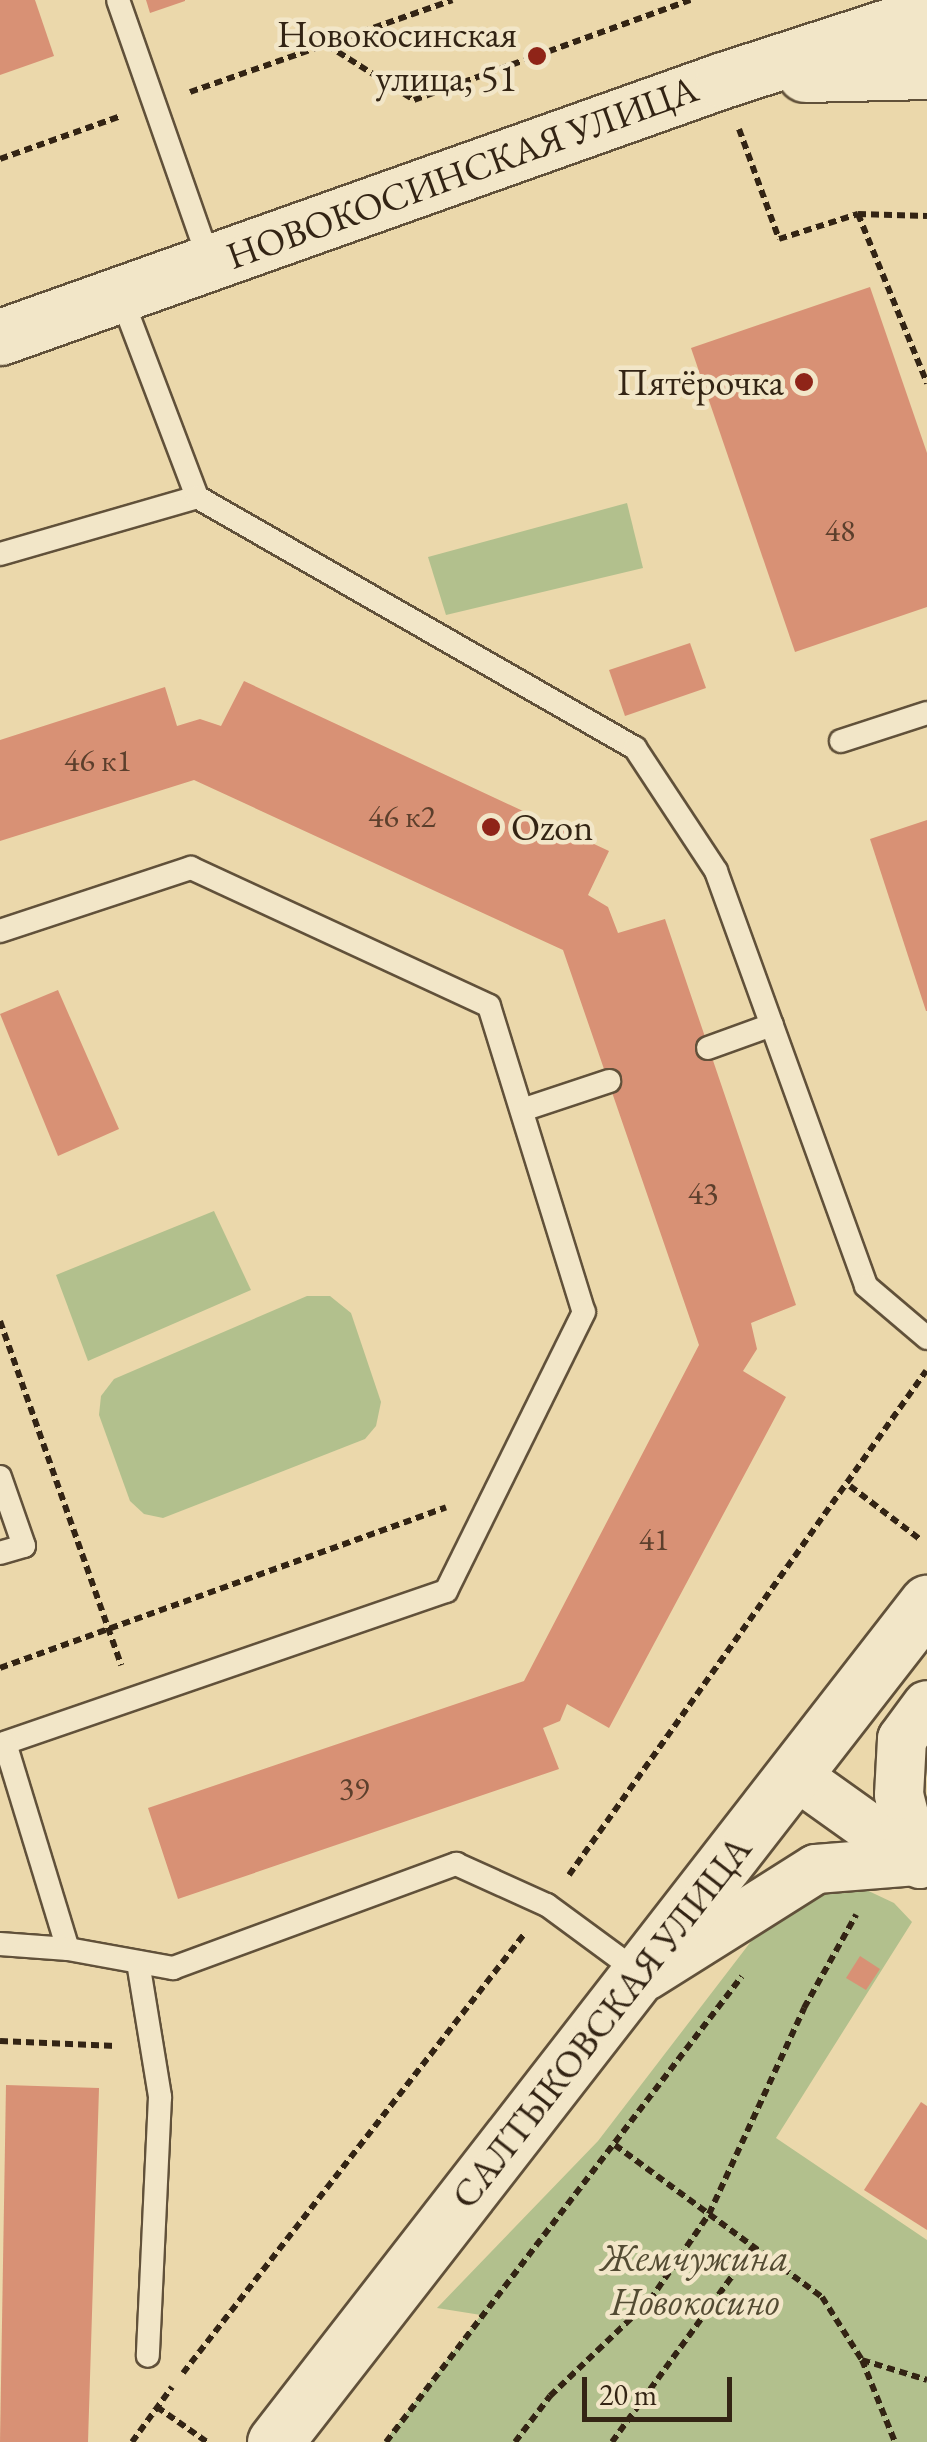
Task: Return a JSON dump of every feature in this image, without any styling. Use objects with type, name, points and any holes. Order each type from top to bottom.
[{"type":"street","points":[[731,104],[861,0]]},
{"type":"street","name":"НОВОКОСИНСКАЯ УЛИЦА","points":[[0,337],[210,262],[731,104],[927,14]]},
{"type":"street","points":[[731,104],[927,72]]},
{"type":"street","name":"САЛТЫКОВСКАЯ УЛИЦА","points":[[275,2442],[927,1603]]},
{"type":"street","points":[[922,1865],[900,1795],[902,1739],[927,1705]]},
{"type":"street","points":[[794,1774],[922,1865]]},
{"type":"street","points":[[635,1980],[816,1868],[922,1865]]},
{"type":"lane","points":[[118,0],[210,262]]},
{"type":"lane","points":[[120,294],[196,497],[635,748],[716,871],[866,1286],[927,1338]]},
{"type":"lane","points":[[0,554],[196,497]]},
{"type":"lane","points":[[841,741],[927,714]]},
{"type":"lane","points":[[0,931],[191,868],[489,1006],[584,1312],[446,1591],[5,1743],[68,1950]]},
{"type":"lane","points":[[708,1048],[772,1026]]},
{"type":"lane","points":[[522,1110],[609,1081]]},
{"type":"lane","points":[[0,1477],[24,1546],[0,1553]]},
{"type":"lane","points":[[0,1944],[68,1950],[174,1968],[456,1864],[546,1905],[635,1980]]},
{"type":"lane","points":[[138,1962],[160,2097],[148,2356]]},
{"type":"path","points":[[0,159],[452,0]]},
{"type":"path","points":[[326,44],[414,100],[691,0]]},
{"type":"path","points":[[731,104],[779,239],[858,214],[927,216]]},
{"type":"path","points":[[858,214],[927,382]]},
{"type":"path","points":[[0,1320],[134,1699]]},
{"type":"path","points":[[850,1486],[921,1540]]},
{"type":"path","points":[[0,1668],[496,1489]]},
{"type":"path","points":[[515,2442],[550,2396],[650,2300],[709,2214],[804,2008],[860,1910]]},
{"type":"path","points":[[386,2442],[746,1970]]},
{"type":"path","points":[[0,2040],[152,2048]]},
{"type":"path","points":[[615,2145],[822,2297],[862,2360],[894,2442]]},
{"type":"path","points":[[612,2442],[754,2246]]},
{"type":"path","points":[[862,2360],[927,2380]]},
{"type":"path","points":[[157,2406],[207,2442]]},
{"type":"green space","points":[[627,503],[643,568],[446,615],[428,557]]},
{"type":"green space","points":[[214,1211],[251,1290],[88,1361],[56,1275]]},
{"type":"green space","points":[[307,1296],[330,1296],[351,1313],[381,1402],[376,1426],[365,1439],[163,1518],[144,1514],[130,1501],[99,1415],[101,1396],[114,1379]]},
{"type":"green space","name":"Жемчужина Новокосино","points":[[841,1878],[894,1903],[912,1922],[776,2138],[927,2240],[927,2442],[384,2442],[481,2315],[437,2308],[598,2141],[782,1901]]},
{"type":"building","points":[[0,0],[35,0],[54,56],[0,75]]},
{"type":"building","points":[[146,0],[185,0],[185,1],[150,13]]},
{"type":"building","points":[[870,287],[927,453],[927,607],[795,652],[691,348]]},
{"type":"building","points":[[690,643],[706,688],[625,716],[609,670]]},
{"type":"building","points":[[244,681],[609,851],[588,895],[608,907],[618,933],[665,919],[796,1305],[751,1323],[757,1349],[743,1371],[786,1397],[609,1728],[567,1704],[560,1721],[543,1728],[559,1769],[178,1899],[148,1808],[524,1681],[699,1345],[563,950],[194,780],[0,841],[0,740],[165,687],[177,726],[200,719],[221,726]]},
{"type":"building","points":[[927,820],[927,1011],[926,1011],[870,839]]},
{"type":"building","points":[[58,990],[119,1129],[58,1156],[0,1014]]},
{"type":"building","points":[[860,1956],[880,1969],[866,1990],[846,1978]]},
{"type":"building","points":[[6,2085],[99,2088],[88,2442],[0,2442]]},
{"type":"building","points":[[921,2102],[927,2106],[927,2230],[864,2190]]},
{"type":"place","name":"Новокосинская улица, 51","points":[[537,56]]},
{"type":"place","name":"Пятёрочка","points":[[804,382]]},
{"type":"place","name":"Ozon","points":[[491,827]]}]
